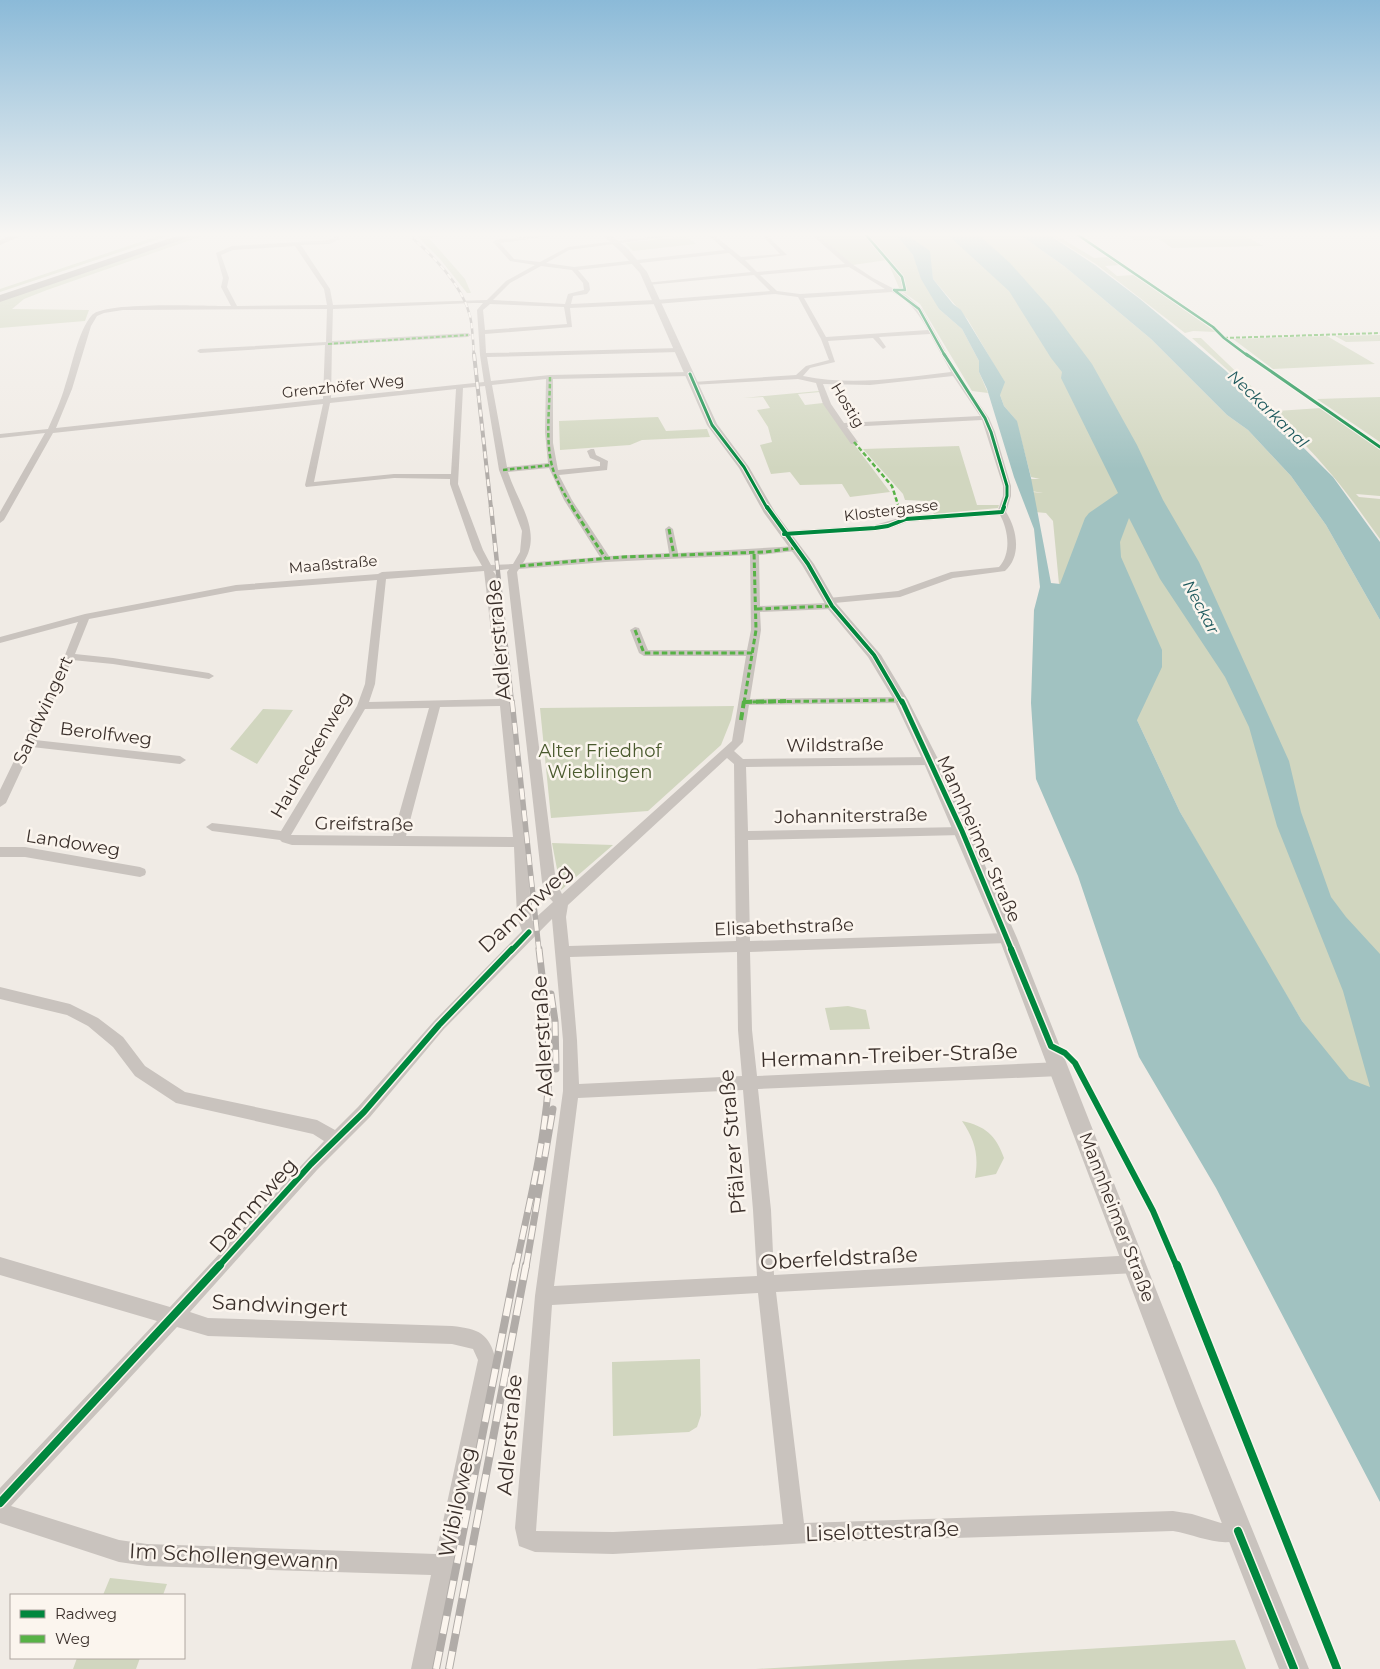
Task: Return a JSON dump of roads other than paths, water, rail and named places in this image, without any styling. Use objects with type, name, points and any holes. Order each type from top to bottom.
[{"type":"street","points":[[0,520],[51,430],[68,389],[88,326],[95,315],[99,313]]},
{"type":"street","points":[[330,313],[327,401],[309,485],[394,476],[454,477]]},
{"type":"street","name":"Adlerstraße","points":[[480,313],[483,355],[503,470],[506,482],[526,528],[527,536],[524,552],[518,565],[512,572],[549,882],[554,894],[562,902],[559,917],[561,952],[570,1040],[571,1092],[544,1296],[525,1528],[526,1539]]},
{"type":"street","points":[[482,332],[570,326],[568,313]]},
{"type":"street","name":"Mannheimer Straße","points":[[661,313],[712,425],[744,467],[770,513],[796,548],[830,604],[874,655],[901,700],[931,761],[1008,938],[1238,1531],[1294,1669]]},
{"type":"street","points":[[798,377],[808,367],[833,361],[824,339],[809,313]]},
{"type":"street","points":[[757,609],[830,604],[900,594],[951,575],[1002,570],[1007,564],[1012,536],[1002,512],[1007,496],[1007,486],[991,432],[985,418],[955,374],[919,313]]},
{"type":"street","points":[[824,339],[930,332]]},
{"type":"street","points":[[200,351],[468,335]]},
{"type":"street","points":[[874,335],[883,347]]},
{"type":"street","points":[[483,355],[679,350]]},
{"type":"street","name":"Grenzhöfer Weg","points":[[0,436],[550,377],[690,374]]},
{"type":"street","points":[[694,384],[798,377],[819,382],[870,383],[955,374]]},
{"type":"street","points":[[550,377],[554,469],[571,504],[606,559]]},
{"type":"street","name":"Hostig","points":[[819,382],[827,404],[854,442]]},
{"type":"street","name":"Adlerstraße","points":[[460,386],[454,477],[458,500],[478,550],[491,575],[520,842],[524,917],[529,930]]},
{"type":"street","points":[[841,425],[985,418]]},
{"type":"street","points":[[503,470],[604,468],[604,461],[593,456],[591,451]]},
{"type":"street","name":"Klostergasse","points":[[784,534],[881,527],[906,519],[1002,512]]},
{"type":"street","points":[[669,529],[674,555]]},
{"type":"street","name":"Maaßstraße","points":[[0,640],[85,617],[236,588],[488,567],[796,548]]},
{"type":"street","name":"Dammweg","points":[[0,1504],[335,1139],[364,1112],[439,1025],[529,930],[628,843],[738,739],[753,653],[757,609],[754,552]]},
{"type":"street","name":"Hauheckenweg","points":[[285,835],[362,706],[370,684],[382,575]]},
{"type":"street","name":"Sandwingert","points":[[0,802],[64,665],[70,657],[71,649],[85,617]]},
{"type":"street","points":[[635,630],[644,654],[753,653]]},
{"type":"street","points":[[70,657],[113,661],[209,676]]},
{"type":"street","points":[[744,702],[901,700]]},
{"type":"street","points":[[362,706],[504,702]]},
{"type":"street","points":[[398,842],[435,704]]},
{"type":"street","name":"Berolfweg","points":[[28,743],[180,760]]},
{"type":"street","points":[[726,752],[740,763]]},
{"type":"street","name":"Wildstraße","points":[[740,763],[931,761]]},
{"type":"street","name":"Pfälzer Straße","points":[[740,763],[744,1016],[766,1284],[795,1534]]},
{"type":"street","name":"Greifstraße","points":[[212,827],[277,836],[285,835],[286,839],[292,840],[520,842]]},
{"type":"street","name":"Johanniterstraße","points":[[741,836],[962,831]]},
{"type":"street","name":"Landoweg","points":[[0,852],[43,854],[140,872]]},
{"type":"street","name":"Elisabethstraße","points":[[561,952],[1008,938]]},
{"type":"street","points":[[0,993],[70,1010],[93,1022],[118,1042],[140,1071],[182,1098],[316,1127],[335,1139]]},
{"type":"street","name":"Hermann-Treiber-Straße","points":[[571,1092],[750,1082],[1060,1069]]},
{"type":"street","name":"Oberfeldstraße","points":[[544,1296],[1136,1264]]},
{"type":"street","name":"Sandwingert","points":[[0,1266],[208,1327],[452,1335],[475,1338]]},
{"type":"street","name":"Wibiloweg","points":[[422,1669],[487,1360],[484,1348],[475,1338]]},
{"type":"street","name":"Im Schollengewann","points":[[0,1513],[119,1550],[147,1555],[443,1566]]},
{"type":"street","name":"Liselottestraße","points":[[526,1539],[535,1542],[613,1543],[795,1534],[1173,1521],[1192,1524],[1221,1533],[1238,1531]]},
{"type":"water","name":"Neckar","points":[[943,313],[963,313],[1005,382],[1000,395],[1004,406],[1017,421],[1031,478],[1051,583],[1060,584],[1085,518],[1089,513],[1118,493],[1061,378],[1062,372],[1023,313],[1054,313],[1092,364],[1137,445],[1163,500],[1199,562],[1289,761],[1301,812],[1331,897],[1346,917],[1380,954],[1380,1502],[1216,1188],[1139,1057],[1078,876],[1036,779],[1031,703],[1034,610],[1040,587],[1034,529],[1014,477],[987,389],[979,372],[979,361],[962,329]],"holes":[[[1129,518],[1160,579],[1225,677],[1249,727],[1277,826],[1343,991],[1370,1087],[1349,1079],[1302,1021],[1180,812],[1137,720],[1162,667],[1162,650],[1121,557],[1120,542]]]},
{"type":"water","points":[[1120,313],[1157,313],[1225,370],[1333,477],[1380,542],[1380,620],[1326,525],[1291,476],[1248,430],[1227,415],[1151,339]]},
{"type":"railway","points":[[469,313],[474,356]]},
{"type":"railway","points":[[474,354],[491,508]]},
{"type":"railway","points":[[491,507],[512,703]]},
{"type":"railway","points":[[512,701],[539,951]]},
{"type":"railway","points":[[516,1267],[539,1157],[548,1090],[548,1037],[539,949]]},
{"type":"railway","points":[[551,994],[555,1021],[556,1069]]},
{"type":"railway","points":[[526,1267],[553,1109]]},
{"type":"railway","points":[[436,1669],[516,1265]]},
{"type":"railway","points":[[449,1669],[526,1265]]},
{"type":"water label","name":"Neckarkanal","points":[[1268,409]]},
{"type":"park label","name":"Alter Friedhof Wieblingen","points":[[600,761]]}]
